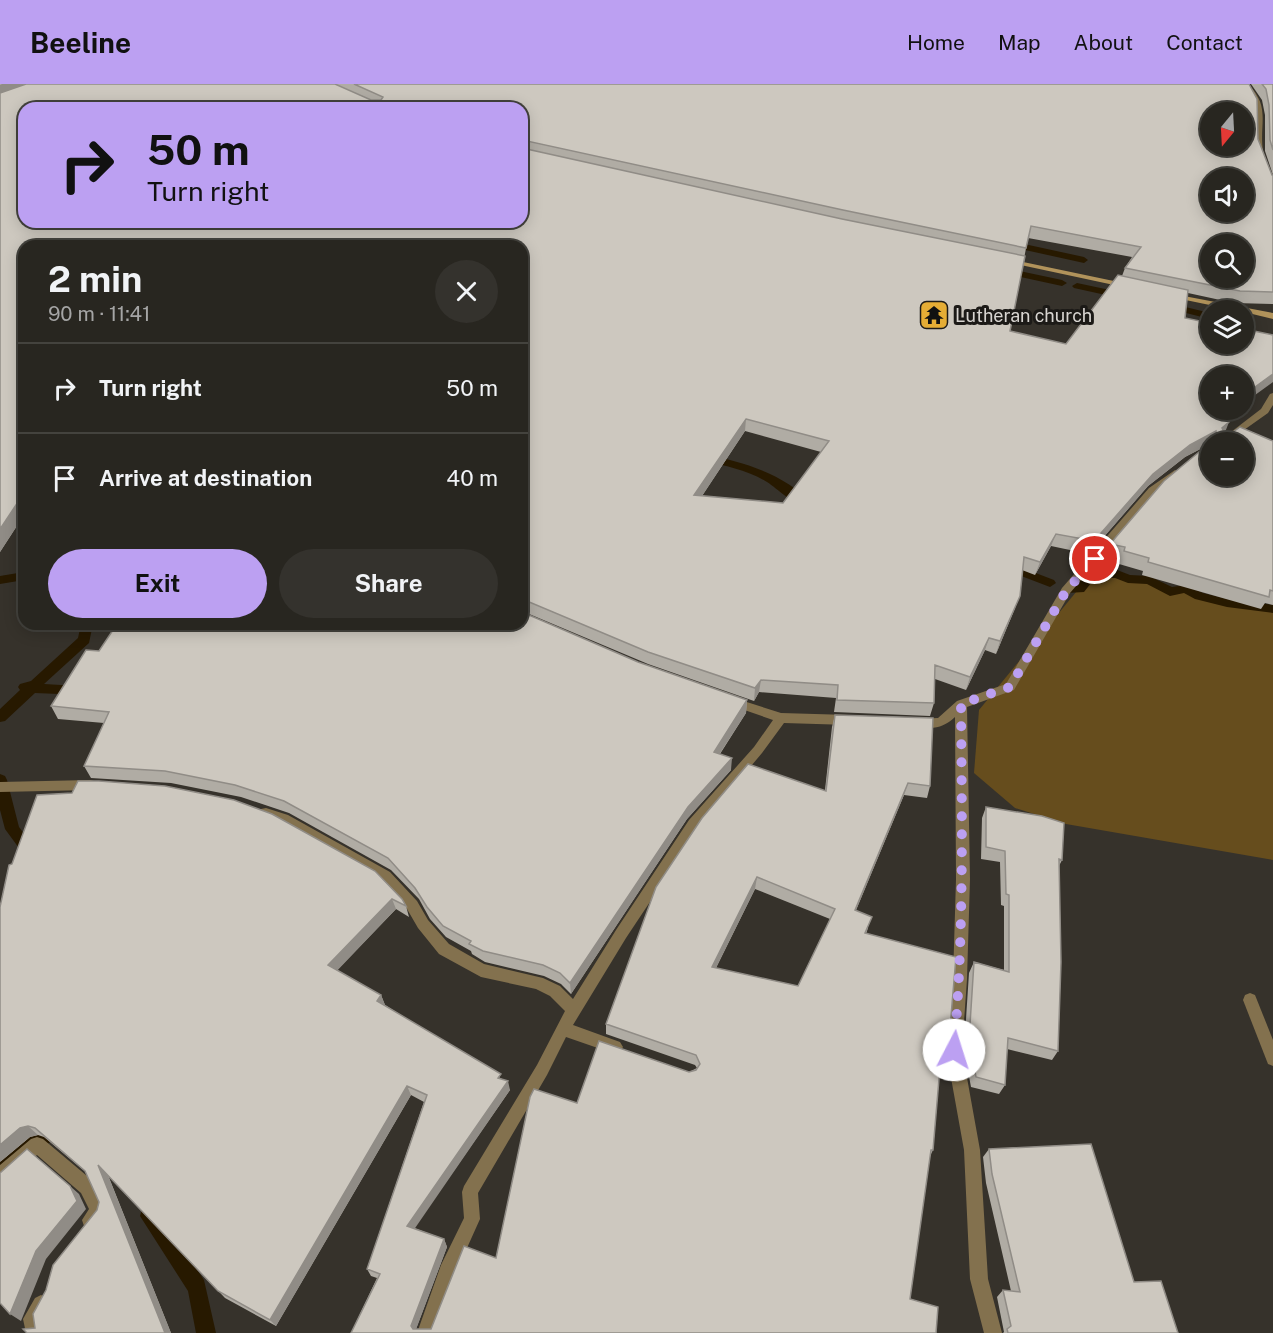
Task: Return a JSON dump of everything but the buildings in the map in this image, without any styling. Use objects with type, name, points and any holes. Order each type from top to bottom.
[{"type":"main road","points":[[996,258],[1134,287]]},
{"type":"main road","points":[[1157,292],[1273,318]]},
{"type":"street","points":[[1244,84],[1258,100],[1262,122],[1259,151],[1273,185]]},
{"type":"street","points":[[1236,432],[1265,411],[1273,396]]},
{"type":"street","points":[[908,722],[941,723],[961,704],[1010,687],[1066,591],[1153,490],[1180,468]]},
{"type":"street","points":[[716,695],[781,718],[865,720]]},
{"type":"street","points":[[961,704],[963,879],[960,979],[954,1050],[972,1150],[979,1279],[993,1333]]},
{"type":"street","points":[[426,1333],[450,1266],[472,1219],[470,1192],[542,1070],[562,1029],[621,934],[694,824],[758,750],[781,718]]},
{"type":"street","points":[[0,787],[106,785]]},
{"type":"street","points":[[251,808],[283,819],[386,876],[412,905],[423,924],[444,949],[481,970],[538,983],[555,991],[574,1010]]},
{"type":"street","points":[[1250,1000],[1273,1059]]},
{"type":"street","points":[[562,1029],[626,1051]]},
{"type":"street","points":[[0,1176],[37,1145],[87,1187],[98,1210],[80,1233]]},
{"type":"street","points":[[35,1333],[32,1318],[48,1286]]},
{"type":"shaded area","points":[[1095,569],[1273,611],[1273,860],[1066,824],[1015,808],[974,773],[979,710]]},
{"type":"waterway","points":[[1010,244],[1084,260]]},
{"type":"waterway","points":[[1005,271],[1062,283]]},
{"type":"waterway","points":[[1077,286],[1124,296]]},
{"type":"waterway","points":[[1169,306],[1200,314]]},
{"type":"waterway","points":[[708,459],[729,462],[769,478],[804,502]]},
{"type":"waterway","points":[[1007,566],[1050,583]]},
{"type":"waterway","points":[[1071,590],[1080,589],[1092,574],[1117,574],[1128,579],[1149,580],[1170,592],[1186,589],[1199,596],[1227,603],[1273,609]]},
{"type":"waterway","points":[[0,580],[18,577]]},
{"type":"waterway","points":[[34,685],[84,640],[86,630]]},
{"type":"waterway","points":[[31,689],[25,687],[34,685]]},
{"type":"waterway","points":[[31,689],[34,685]]},
{"type":"waterway","points":[[34,685],[39,689],[78,691]]},
{"type":"waterway","points":[[0,717],[31,689]]},
{"type":"waterway","points":[[0,780],[12,829],[32,855]]},
{"type":"waterway","points":[[0,1158],[45,1136]]},
{"type":"waterway","points":[[149,1216],[197,1287],[206,1333]]},
{"type":"place","name":"Lutheran church","points":[[934,315]]},
{"type":"route","points":[[954,1050],[960,979],[963,879],[961,704],[1010,687],[1066,591],[1095,559]]}]
